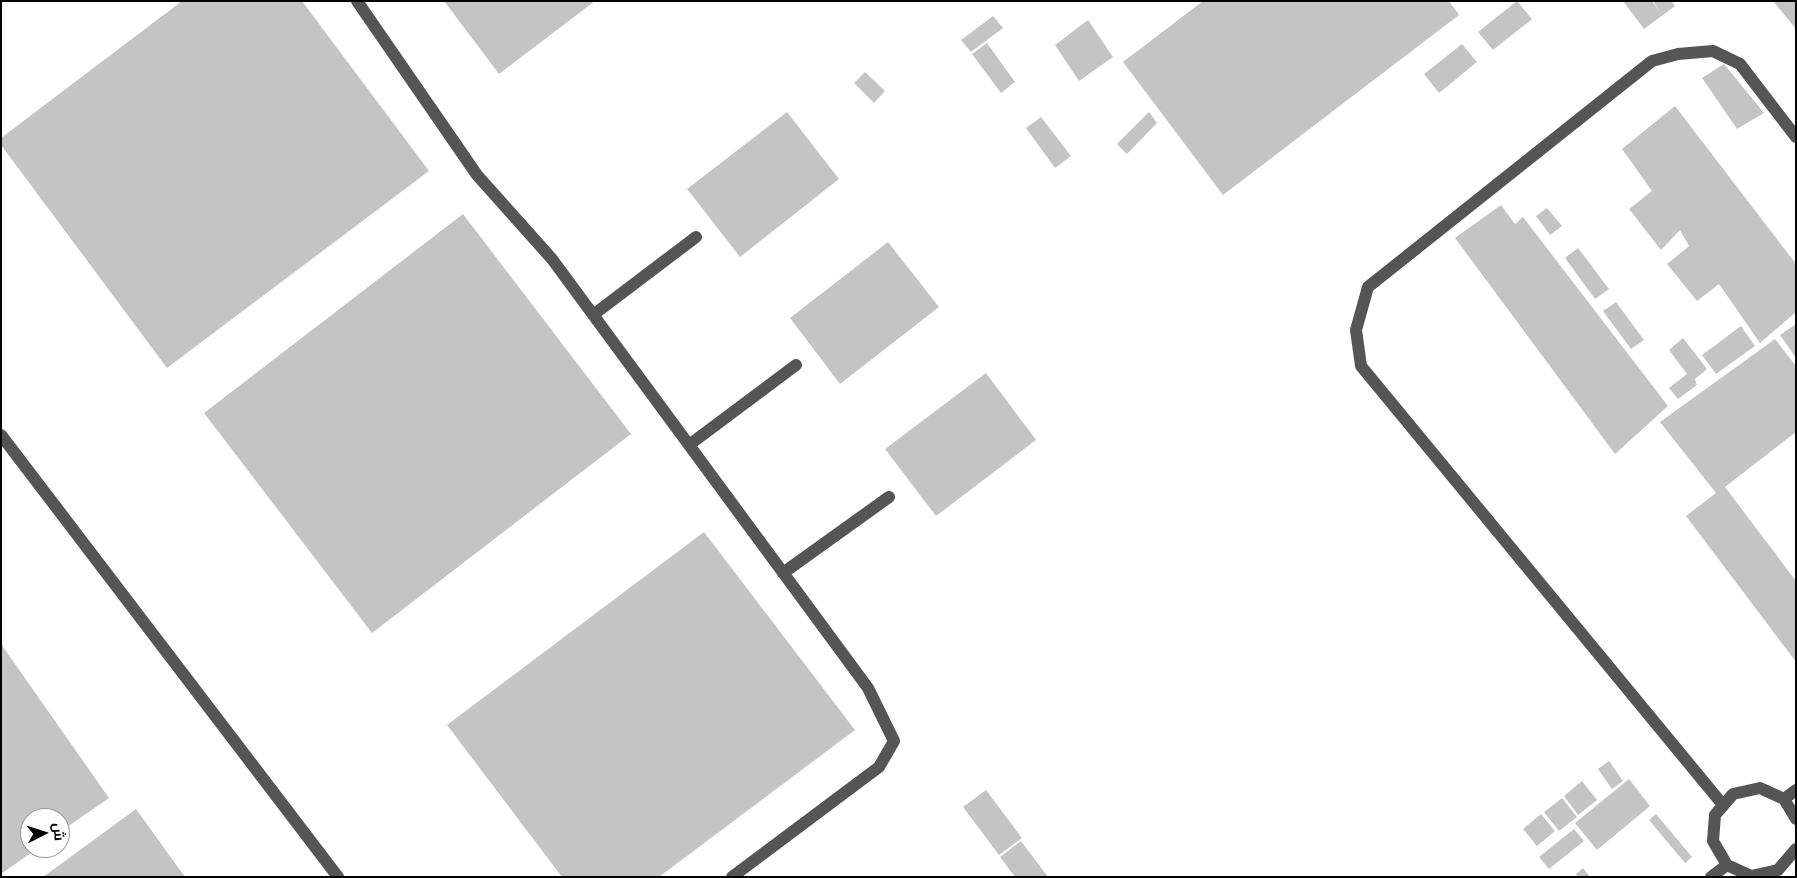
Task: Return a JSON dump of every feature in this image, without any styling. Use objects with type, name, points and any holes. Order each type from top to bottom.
[{"type":"lane","points":[[357,1],[477,175],[552,259],[868,688],[894,741],[879,766],[732,877]]},
{"type":"lane","points":[[1723,805],[1361,366],[1356,330],[1368,287],[1652,61],[1678,54],[1713,51],[1740,64],[1796,137]]},
{"type":"lane","points":[[593,314],[696,237]]},
{"type":"lane","points":[[689,445],[796,364]]},
{"type":"lane","points":[[1,435],[338,877]]},
{"type":"lane","points":[[783,573],[889,497]]},
{"type":"lane","points":[[1796,819],[1784,799],[1760,788],[1733,794],[1715,815],[1713,841],[1727,865],[1751,876],[1781,873],[1796,849]]},
{"type":"lane","points":[[1784,799],[1796,790]]},
{"type":"lane","points":[[1711,877],[1727,865]]},
{"type":"building","points":[[182,1],[302,1],[429,171],[167,368],[1,145],[1,138]]},
{"type":"building","points":[[444,1],[595,1],[499,74]]},
{"type":"building","points":[[1203,1],[1449,1],[1459,15],[1223,195],[1123,62]]},
{"type":"building","points":[[1517,1],[1532,19],[1493,50],[1478,32]]},
{"type":"building","points":[[1623,1],[1652,1],[1660,12],[1653,1],[1671,1],[1675,6],[1644,29]]},
{"type":"building","points":[[1773,1],[1796,1],[1796,29]]},
{"type":"building","points":[[993,16],[1003,28],[971,52],[961,40]]},
{"type":"building","points":[[1088,20],[1113,57],[1079,81],[1055,45]]},
{"type":"building","points":[[987,43],[1015,82],[1001,93],[972,54]]},
{"type":"building","points":[[1462,44],[1477,62],[1439,93],[1424,74]]},
{"type":"building","points":[[1724,64],[1764,113],[1737,129],[1702,78]]},
{"type":"building","points":[[865,72],[885,91],[874,103],[854,83]]},
{"type":"building","points":[[1675,106],[1796,264],[1796,312],[1760,343],[1719,284],[1697,301],[1667,264],[1689,246],[1680,230],[1661,250],[1629,209],[1652,191],[1622,149]]},
{"type":"building","points":[[787,112],[839,179],[740,257],[687,189]]},
{"type":"building","points":[[1149,112],[1157,123],[1127,154],[1117,144]]},
{"type":"building","points":[[1041,117],[1071,156],[1055,168],[1026,128]]},
{"type":"building","points":[[1501,205],[1515,224],[1523,217],[1668,406],[1615,454],[1455,238]]},
{"type":"building","points":[[1547,208],[1562,226],[1550,235],[1536,216]]},
{"type":"building","points":[[463,214],[631,434],[372,633],[204,413]]},
{"type":"building","points":[[888,242],[939,307],[840,384],[790,318]]},
{"type":"building","points":[[1578,248],[1609,289],[1595,299],[1565,258]]},
{"type":"building","points":[[1616,302],[1644,340],[1631,349],[1603,311]]},
{"type":"building","points":[[1796,324],[1796,358],[1780,335]]},
{"type":"building","points":[[1741,326],[1755,346],[1716,374],[1702,355]]},
{"type":"building","points":[[1683,338],[1707,369],[1695,379],[1697,385],[1678,399],[1669,388],[1687,374],[1669,350]]},
{"type":"building","points":[[1775,339],[1796,366],[1796,432],[1725,487],[1796,581],[1796,662],[1686,516],[1716,493],[1660,422]]},
{"type":"building","points":[[986,373],[1036,440],[936,516],[885,449]]},
{"type":"building","points":[[704,532],[855,730],[659,877],[562,877],[447,725]]},
{"type":"building","points":[[1,644],[109,798],[70,825],[70,808],[20,808],[20,858],[24,858],[1,874]]},
{"type":"building","points":[[1609,761],[1623,781],[1612,789],[1598,769]]},
{"type":"building","points":[[1629,779],[1650,806],[1597,850],[1575,823]]},
{"type":"building","points":[[1582,781],[1597,800],[1578,815],[1564,796]]},
{"type":"building","points":[[986,790],[1022,838],[999,855],[963,807]]},
{"type":"building","points":[[1562,798],[1577,817],[1559,831],[1544,812]]},
{"type":"building","points":[[136,809],[185,877],[43,877]]},
{"type":"building","points":[[1541,814],[1555,831],[1537,846],[1523,829]]},
{"type":"building","points":[[1656,814],[1692,857],[1685,863],[1649,820]]},
{"type":"building","points":[[1574,829],[1584,841],[1549,869],[1539,857]]},
{"type":"building","points":[[1021,841],[1048,877],[1015,877],[1000,857]]},
{"type":"building","points":[[1583,868],[1590,877],[1578,877],[1576,874]]}]
